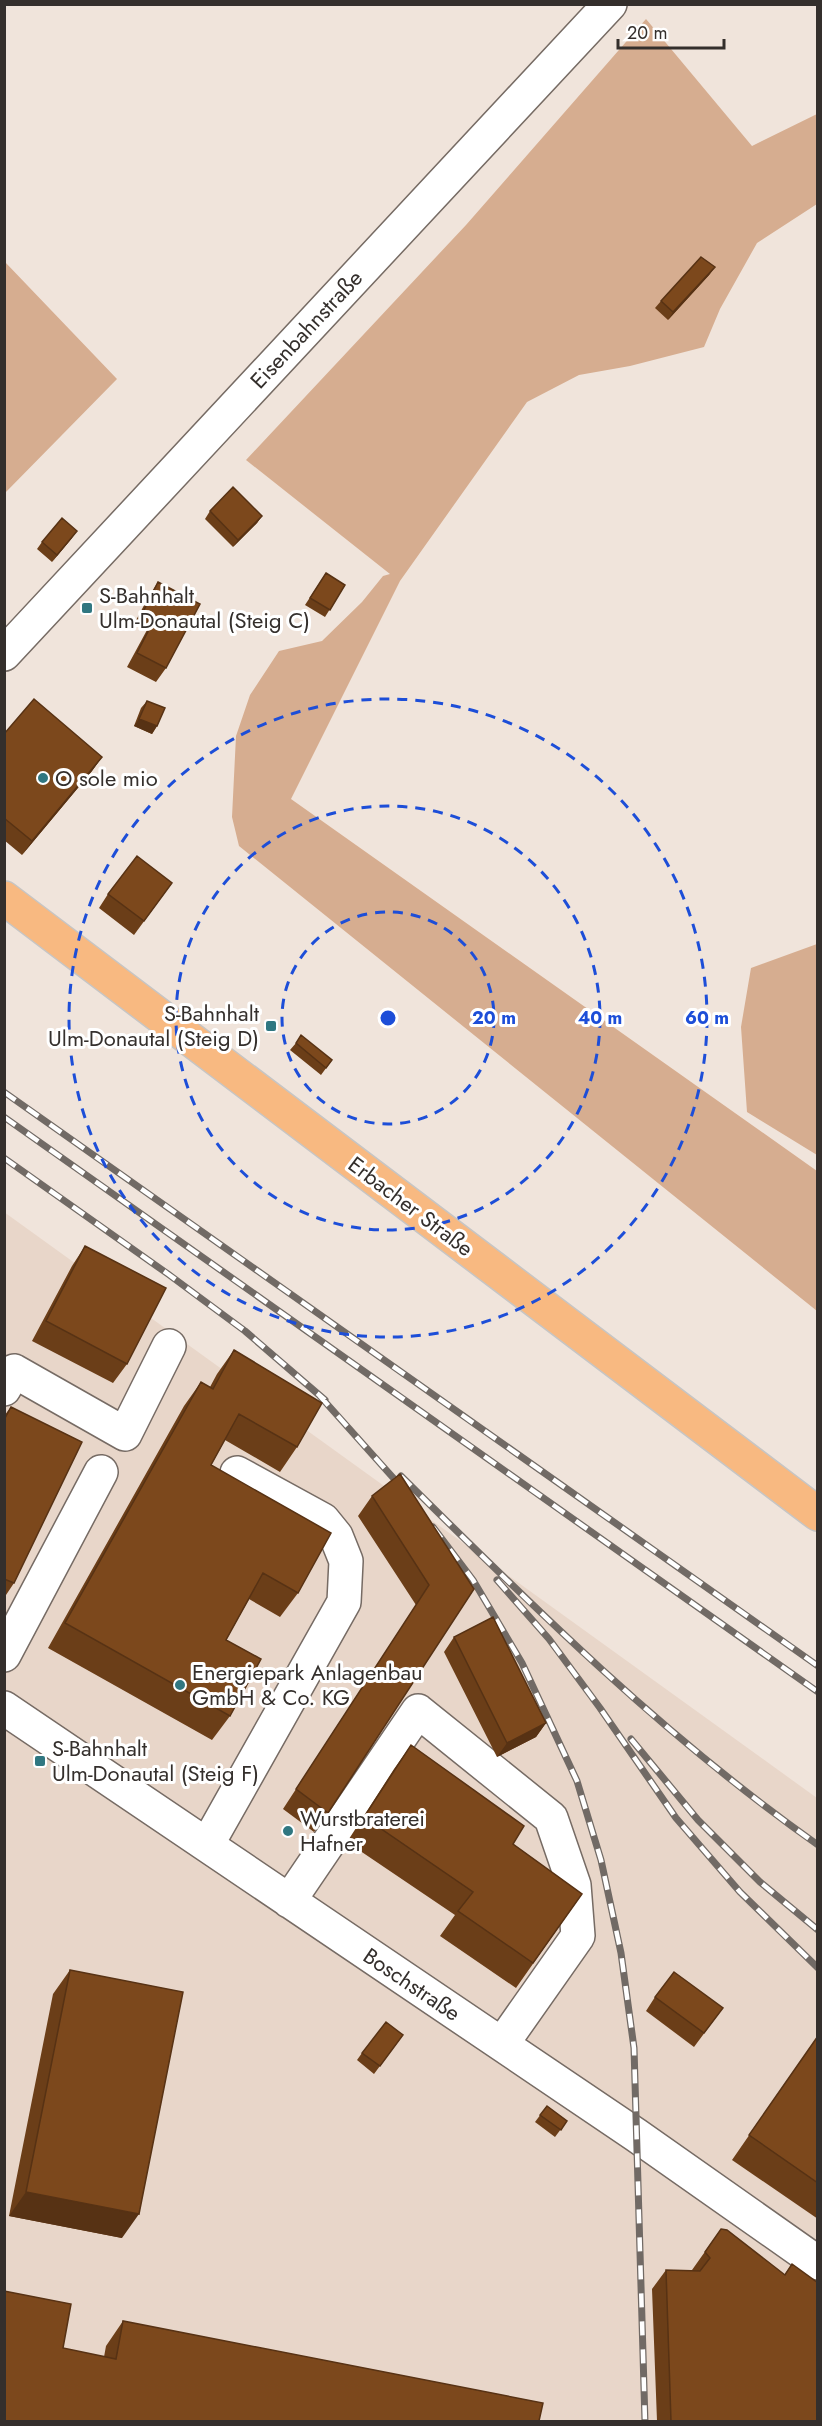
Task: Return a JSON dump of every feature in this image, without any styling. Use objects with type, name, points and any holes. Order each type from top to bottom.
[{"type":"main road","name":"Erbacher Straße","points":[[4,898],[818,1514]]},
{"type":"street","name":"Eisenbahnstraße","points":[[4,654],[610,4]]},
{"type":"street","points":[[4,1389],[14,1371],[125,1434],[170,1346]]},
{"type":"street","points":[[4,1655],[101,1472]]},
{"type":"street","points":[[207,1845],[344,1602],[346,1560],[336,1536],[323,1520],[237,1473]]},
{"type":"street","name":"Boschstraße","points":[[4,1708],[636,2135],[818,2263]]},
{"type":"street","points":[[289,1901],[418,1711],[551,1818],[574,1885],[578,1936],[502,2044]]},
{"type":"shaded area","points":[[646,19],[752,146],[817,114],[817,204],[757,243],[720,309],[704,347],[630,366],[579,375],[527,402],[400,581],[291,799],[817,1171],[817,1311],[239,846],[232,817],[236,736],[250,695],[279,651],[322,641],[362,602],[383,576],[390,574],[246,460],[466,225]]},
{"type":"shaded area","points":[[5,262],[117,379],[5,493]]},
{"type":"shaded area","points":[[817,944],[817,1155],[747,1112],[741,1027],[751,968]]},
{"type":"shaded area","points":[[4,1212],[817,1798],[817,2421],[5,2421]]},
{"type":"building","points":[[701,257],[715,267],[673,312],[661,301]]},
{"type":"building","points":[[233,487],[262,516],[238,540],[210,511]]},
{"type":"building","points":[[62,518],[77,531],[57,555],[42,542]]},
{"type":"building","points":[[326,573],[345,585],[330,610],[310,598]]},
{"type":"building","points":[[158,582],[200,604],[166,668],[137,653],[156,616],[144,610]]},
{"type":"building","points":[[34,699],[102,757],[32,841],[4,818],[4,734]]},
{"type":"building","points":[[147,701],[165,708],[157,726],[139,719]]},
{"type":"building","points":[[137,856],[172,883],[144,921],[108,894]]},
{"type":"building","points":[[301,1035],[332,1060],[326,1068],[296,1043]]},
{"type":"building","points":[[85,1246],[166,1288],[127,1364],[46,1321]]},
{"type":"building","points":[[234,1350],[322,1403],[297,1447],[239,1414],[211,1465],[331,1533],[298,1593],[263,1573],[226,1640],[261,1659],[230,1716],[65,1623],[201,1382],[213,1389]]},
{"type":"building","points":[[11,1407],[82,1442],[14,1583],[4,1579],[4,1420]]},
{"type":"building","points":[[400,1474],[474,1589],[328,1813],[296,1789],[429,1585],[372,1496]]},
{"type":"building","points":[[493,1617],[546,1723],[507,1743],[454,1637]]},
{"type":"building","points":[[411,1745],[524,1826],[513,1844],[582,1894],[533,1963],[458,1911],[473,1892],[364,1817]]},
{"type":"building","points":[[70,1970],[183,1992],[139,2214],[26,2192]]},
{"type":"building","points":[[674,1972],[723,2008],[704,2033],[655,1997]]},
{"type":"building","points":[[386,2022],[403,2035],[380,2066],[362,2053]]},
{"type":"building","points":[[818,2036],[818,2183],[749,2135]]},
{"type":"building","points":[[547,2106],[567,2121],[561,2130],[540,2115]]},
{"type":"building","points":[[721,2229],[727,2230],[785,2275],[792,2264],[818,2283],[818,2421],[671,2421],[666,2270],[700,2271],[710,2258],[705,2252]]},
{"type":"building","points":[[4,2291],[71,2304],[63,2348],[116,2359],[123,2321],[543,2403],[539,2421],[4,2421]]},
{"type":"railway","points":[[4,1092],[818,1666]]},
{"type":"railway","points":[[4,1117],[818,1692]]},
{"type":"railway","points":[[4,1158],[245,1331],[325,1400]]},
{"type":"railway","points":[[319,1395],[405,1491]]},
{"type":"railway","points":[[401,1476],[602,1670],[707,1761],[818,1845]]},
{"type":"railway","points":[[433,1527],[473,1580],[522,1663],[577,1781],[601,1860],[621,1953],[634,2048],[645,2422]]},
{"type":"railway","points":[[497,1580],[549,1639],[676,1818],[740,1892],[818,1968]]},
{"type":"railway","points":[[631,1739],[698,1820],[760,1882],[818,1930]]},
{"type":"place","name":"S-Bahnhalt Ulm-Donautal (Steig C)","points":[[87,608]]},
{"type":"place","name":"O sole mio","points":[[43,778]]},
{"type":"place","name":"S-Bahnhalt Ulm-Donautal (Steig D)","points":[[271,1026]]},
{"type":"place","name":"Energiepark Anlagenbau GmbH & Co. KG","points":[[180,1685]]},
{"type":"place","name":"S-Bahnhalt Ulm-Donautal (Steig F)","points":[[40,1761]]},
{"type":"place","name":"Wurstbraterei Hafner","points":[[288,1831]]}]
